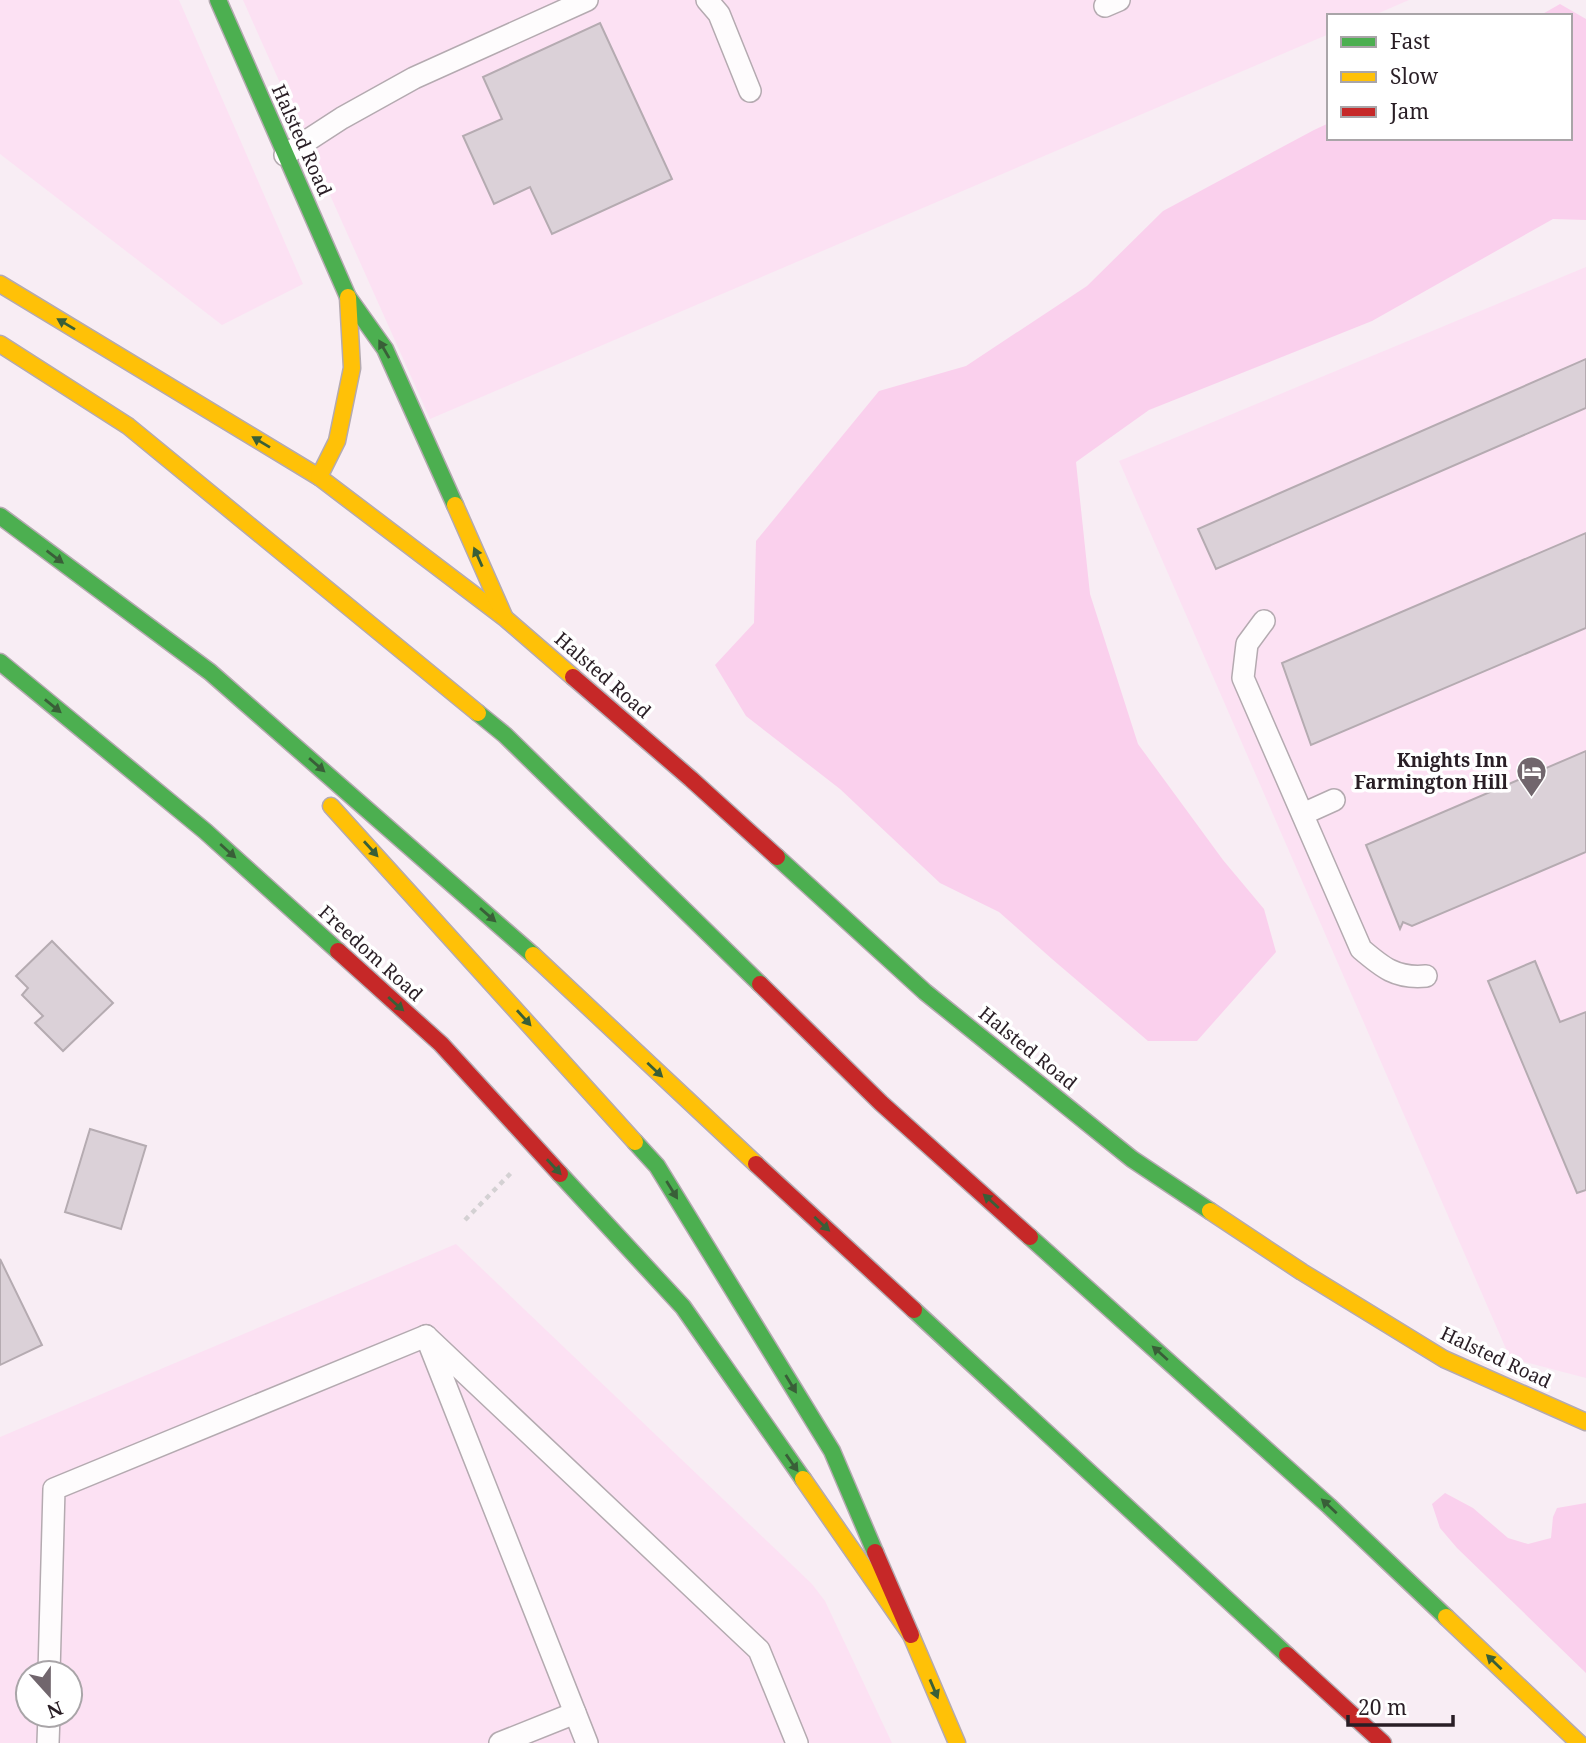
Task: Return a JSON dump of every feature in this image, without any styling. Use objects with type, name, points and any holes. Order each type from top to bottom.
[{"type":"main road","name":"Halsted Road","points":[[218,0],[348,297],[385,349],[506,619]]},
{"type":"main road","points":[[0,284],[319,477]]},
{"type":"main road","name":"Halsted Road","points":[[348,297],[352,368],[337,441],[319,477],[506,619],[691,779],[925,992],[1132,1159],[1302,1272],[1444,1359],[1586,1422]]},
{"type":"main road","points":[[0,344],[128,426],[505,734],[881,1103],[1329,1506],[1579,1743]]},
{"type":"main road","points":[[0,516],[210,672],[513,936],[1383,1743]]},
{"type":"main road","name":"Freedom Road","points":[[0,662],[205,831],[430,1034],[536,1147],[683,1307],[911,1635]]},
{"type":"main road","points":[[210,672],[301,773]]},
{"type":"main road","points":[[320,793],[657,1166],[832,1451],[957,1743]]},
{"type":"lane","points":[[285,155],[342,118],[414,78],[587,0]]},
{"type":"lane","points":[[706,0],[719,15],[750,91]]},
{"type":"lane","points":[[1264,621],[1247,644],[1243,678],[1361,948],[1384,969],[1412,977],[1426,976]]},
{"type":"lane","points":[[1303,814],[1334,800]]},
{"type":"lane","points":[[50,1659],[54,1489],[426,1336]]},
{"type":"lane","points":[[426,1336],[587,1743]]},
{"type":"lane","points":[[426,1336],[759,1650],[797,1743]]},
{"type":"lane","points":[[500,1743],[575,1713]]},
{"type":"path","points":[[465,1220],[536,1147]]},
{"type":"shaded area","points":[[0,0],[179,0],[303,284],[222,325],[0,154]]},
{"type":"shaded area","points":[[243,0],[1409,0],[1377,14],[1327,14],[1327,35],[430,419]]},
{"type":"shaded area","points":[[1560,4],[1586,19],[1586,220],[1553,219],[1372,321],[1149,410],[1076,462],[1090,594],[1138,744],[1223,860],[1264,909],[1276,952],[1197,1041],[1148,1041],[999,912],[940,883],[840,789],[746,716],[715,665],[754,623],[756,541],[879,391],[966,366],[1087,286],[1163,211],[1314,130],[1327,124],[1327,140],[1572,140],[1572,14],[1542,14]]},
{"type":"shaded area","points":[[1586,267],[1586,1378],[1510,1358],[1119,461]]},
{"type":"shaded area","points":[[456,1244],[812,1584],[825,1601],[892,1743],[0,1743],[0,1437]]},
{"type":"shaded area","points":[[1445,1493],[1473,1508],[1508,1538],[1528,1544],[1551,1538],[1553,1517],[1557,1508],[1586,1503],[1586,1673],[1457,1548],[1440,1528],[1432,1504]]},
{"type":"building","points":[[600,23],[672,179],[552,234],[530,187],[494,204],[463,136],[502,119],[483,77]]},
{"type":"building","points":[[1586,359],[1586,408],[1216,569],[1198,529]]},
{"type":"building","points":[[1586,533],[1586,628],[1311,745],[1282,663]]},
{"type":"building","name":"Knights Inn Farmington Hill","points":[[1586,751],[1586,852],[1412,926],[1403,922],[1400,929],[1366,845]]},
{"type":"building","points":[[52,941],[113,1003],[63,1051],[35,1023],[43,1016],[22,995],[28,988],[16,976]]},
{"type":"building","points":[[1535,961],[1560,1022],[1586,1012],[1586,1190],[1577,1193],[1488,981]]},
{"type":"building","points":[[90,1129],[146,1146],[121,1229],[65,1212]]},
{"type":"building","points":[[0,1259],[42,1345],[0,1365]]},
{"type":"traffic: fast","points":[[218,0],[348,297],[385,349],[455,505]]},
{"type":"traffic: fast","points":[[0,516],[210,672],[533,955]]},
{"type":"traffic: fast","points":[[0,662],[205,831],[338,951]]},
{"type":"traffic: fast","points":[[478,713],[505,735],[760,984]]},
{"type":"traffic: fast","points":[[777,857],[925,992],[1132,1159],[1210,1211]]},
{"type":"traffic: fast","points":[[635,1142],[657,1166],[832,1451],[875,1552]]},
{"type":"traffic: fast","points":[[560,1174],[683,1307],[803,1479]]},
{"type":"traffic: fast","points":[[1030,1237],[1329,1506],[1446,1617]]},
{"type":"traffic: fast","points":[[914,1310],[1287,1655]]},
{"type":"traffic: slow","points":[[0,284],[319,477]]},
{"type":"traffic: slow","points":[[348,297],[352,368],[337,441],[319,477],[506,619],[573,677]]},
{"type":"traffic: slow","points":[[0,344],[128,426],[478,713]]},
{"type":"traffic: slow","points":[[455,505],[504,616]]},
{"type":"traffic: slow","points":[[331,806],[635,1142]]},
{"type":"traffic: slow","points":[[533,955],[756,1164]]},
{"type":"traffic: slow","points":[[1210,1211],[1302,1272],[1444,1359],[1586,1422]]},
{"type":"traffic: slow","points":[[803,1479],[911,1635],[957,1743]]},
{"type":"traffic: slow","points":[[1446,1617],[1579,1743]]},
{"type":"traffic: jam","points":[[573,677],[777,857]]},
{"type":"traffic: jam","points":[[338,951],[441,1044],[560,1174]]},
{"type":"traffic: jam","points":[[760,984],[881,1103],[1030,1237]]},
{"type":"traffic: jam","points":[[756,1164],[914,1310]]},
{"type":"traffic: jam","points":[[875,1552],[911,1635]]},
{"type":"traffic: jam","points":[[1287,1655],[1383,1743]]},
{"type":"place","name":"Knights Inn Farmington Hill","points":[[1531,798]]}]
